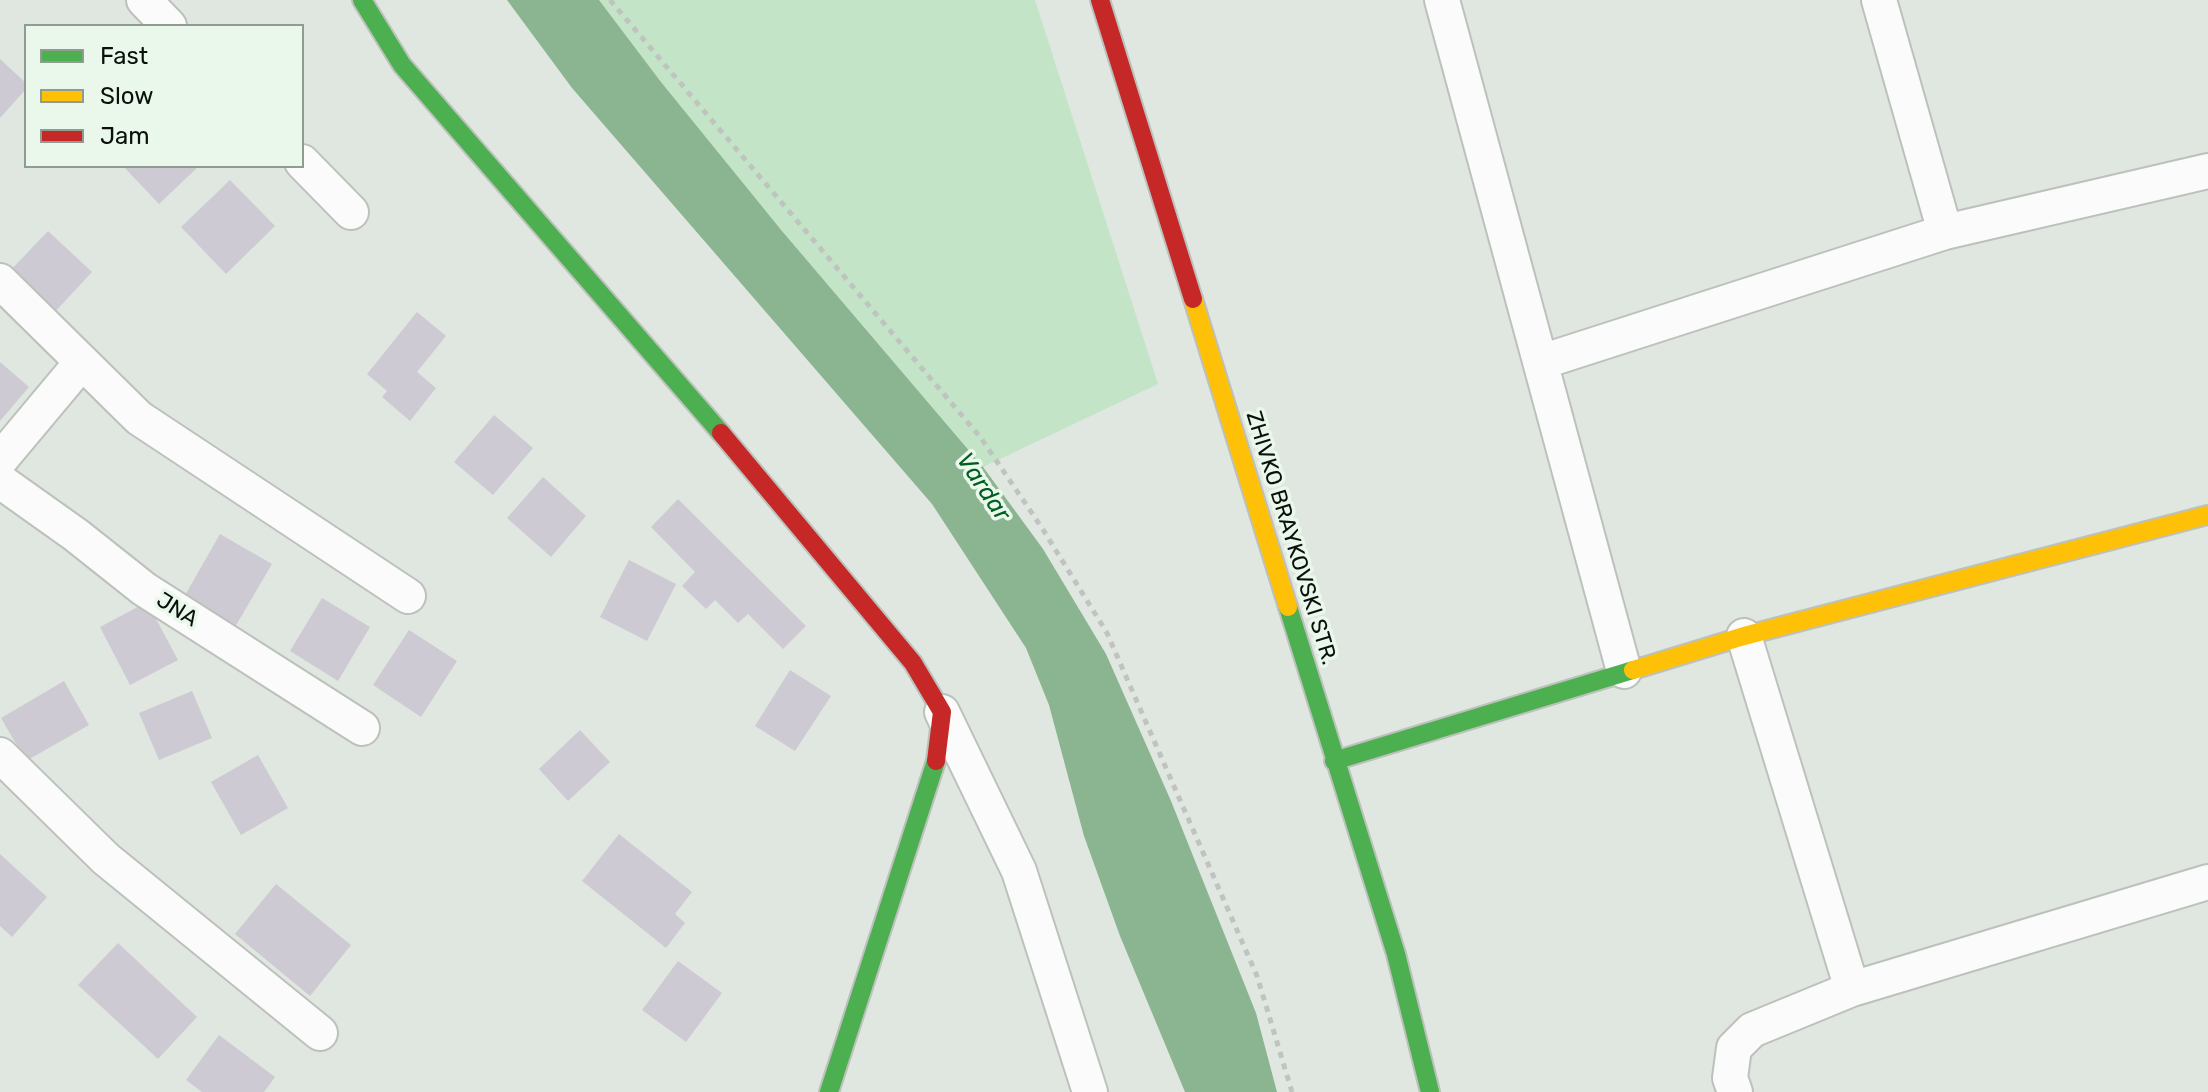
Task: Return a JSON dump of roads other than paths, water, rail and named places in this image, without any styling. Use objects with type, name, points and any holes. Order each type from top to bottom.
[{"type":"street","points":[[144,0],[167,24]]},
{"type":"street","points":[[362,0],[402,65],[761,479],[913,663],[942,712],[1019,871],[1090,1092]]},
{"type":"street","name":"ZHIVKO BRAYKOVSKI STR.","points":[[1100,0],[1396,954],[1430,1092]]},
{"type":"street","points":[[1442,0],[1624,671]]},
{"type":"street","points":[[1879,0],[1945,232]]},
{"type":"street","points":[[304,164],[351,212]]},
{"type":"street","points":[[1541,362],[1945,232],[2208,171]]},
{"type":"street","points":[[0,281],[139,418],[408,596]]},
{"type":"street","points":[[0,460],[82,362]]},
{"type":"street","name":"JNA","points":[[0,481],[76,535],[144,589],[362,728]]},
{"type":"street","points":[[1334,761],[1744,636],[2208,515]]},
{"type":"street","points":[[1744,636],[1852,989]]},
{"type":"street","points":[[829,1092],[936,763],[942,712]]},
{"type":"street","points":[[0,755],[106,859],[320,1033]]},
{"type":"street","points":[[1735,1092],[1730,1078],[1734,1048],[1752,1030],[1852,989],[2208,882]]},
{"type":"water","name":"Vardar","points":[[507,0],[599,0],[782,231],[983,467],[1043,549],[1106,654],[1171,801],[1256,1013],[1277,1092],[1185,1092],[1120,936],[1084,836],[1049,705],[1026,648],[932,504],[572,88]]}]
